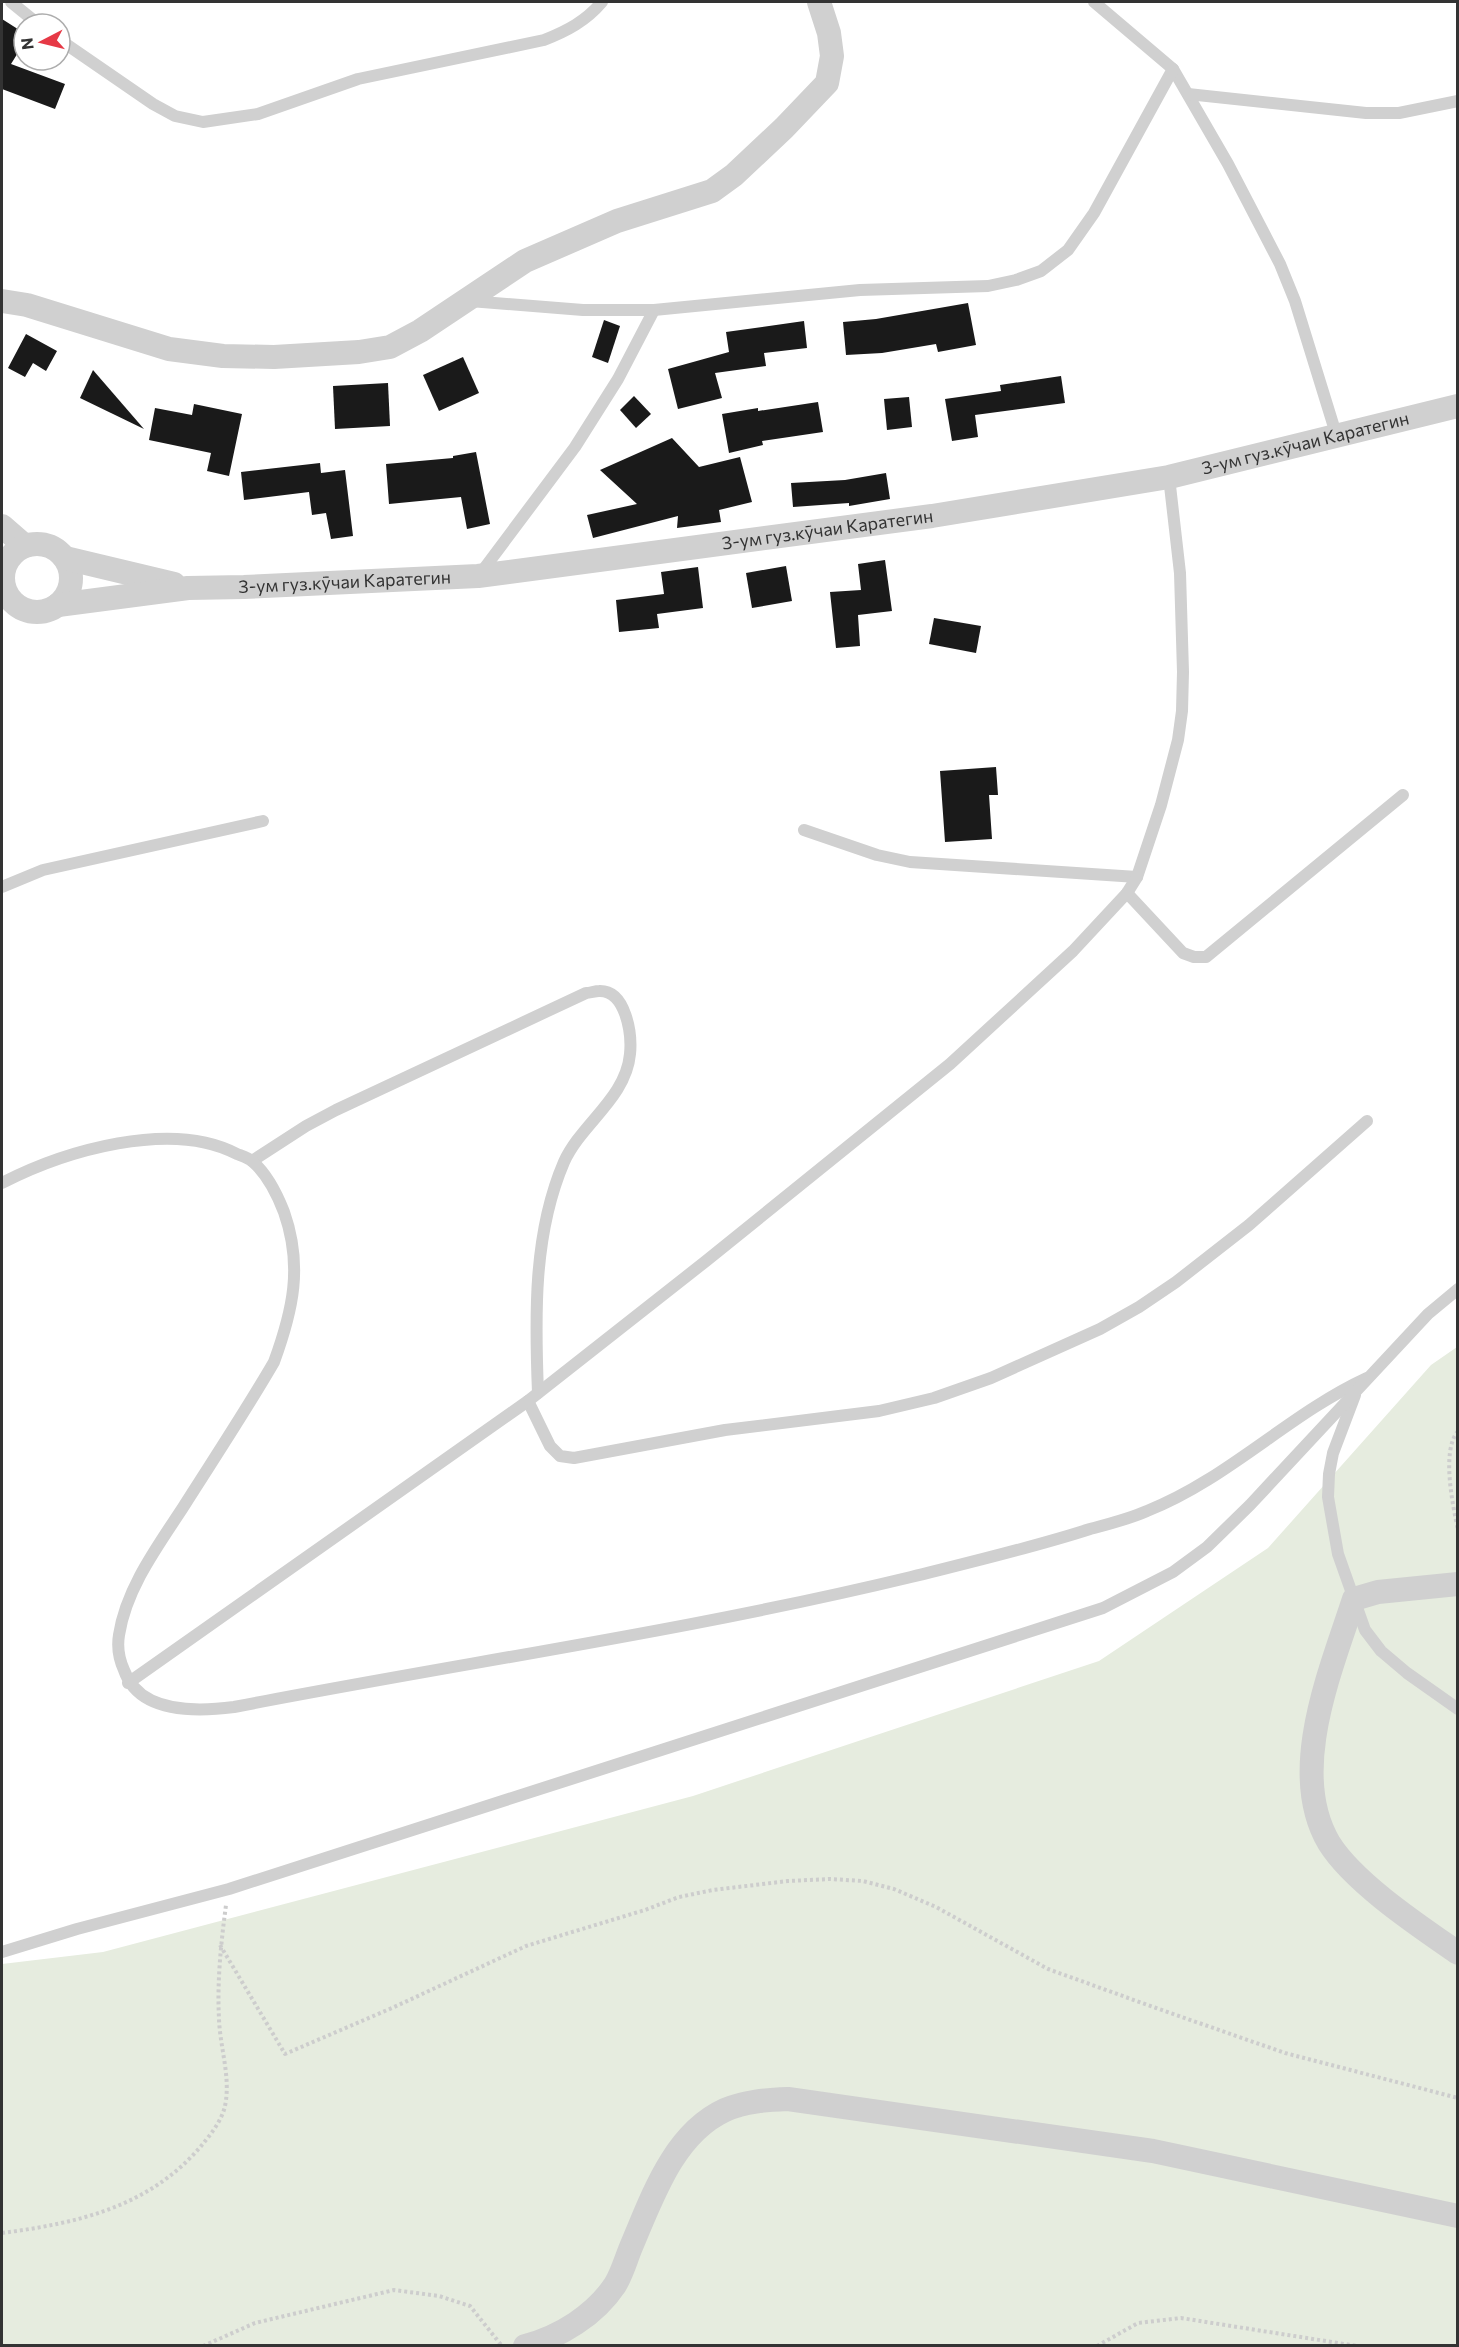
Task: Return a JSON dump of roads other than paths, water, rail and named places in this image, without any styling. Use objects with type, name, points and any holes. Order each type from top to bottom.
[{"type":"street","points":[[2,301],[27,305],[169,349],[223,356],[274,357],[359,352],[390,347],[420,331],[525,261],[617,221],[712,191],[734,175],[784,129],[827,83],[832,56],[830,33],[819,2]]},
{"type":"street","name":"3-ум гуз.кӯчаи Каратегин","points":[[58,605],[188,588],[478,576],[932,516],[1169,477],[1458,406]]},
{"type":"street","points":[[2,526],[25,546]]},
{"type":"street","points":[[2,620],[50,610],[58,605],[69,591],[71,574],[65,558],[58,551],[42,544],[25,546],[11,557],[3,574],[10,598],[24,609],[33,612]]},
{"type":"street","name":"3-ум гуз.кӯчаи Каратегин","points":[[65,558],[188,588]]},
{"type":"street","points":[[1458,1584],[1378,1592],[1354,1599],[1334,1663],[1311,1755],[1317,1815],[1329,1843],[1352,1870],[1401,1913],[1458,1953]]},
{"type":"street","points":[[525,2346],[570,2327],[594,2309],[615,2284],[654,2192],[682,2145],[710,2119],[726,2110],[755,2101],[788,2099],[1153,2151],[1458,2216]]},
{"type":"lane","points":[[11,2],[23,12]]},
{"type":"lane","points":[[72,48],[153,104],[175,116],[203,122],[258,114],[358,80],[544,40],[567,31],[588,18],[602,2]]},
{"type":"lane","points":[[1094,2],[1173,69],[1188,94],[1280,264],[1310,345],[1337,437]]},
{"type":"lane","points":[[465,300],[583,310],[654,310],[860,290],[988,286],[1016,280],[1041,271],[1068,250],[1094,213],[1173,69]]},
{"type":"lane","points":[[1188,94],[1366,113],[1399,113],[1458,101]]},
{"type":"lane","points":[[478,576],[574,447],[618,379],[654,310]]},
{"type":"lane","points":[[128,1683],[533,1397],[950,1064],[1073,951],[1127,893],[1137,877],[1161,805],[1178,740],[1182,711],[1180,573],[1169,477]]},
{"type":"lane","points":[[1127,893],[1183,953],[1194,957],[1206,957],[1403,795]]},
{"type":"lane","points":[[2,887],[43,870],[263,820]]},
{"type":"lane","points":[[804,830],[877,855],[910,862],[1137,877]]},
{"type":"lane","points":[[252,1161],[306,1126],[371,1092],[586,993],[600,991],[611,994],[619,1003],[629,1026],[630,1053],[627,1069],[618,1089],[573,1146],[557,1182],[546,1224],[540,1262],[533,1397],[550,1446],[560,1456],[574,1458],[725,1430],[879,1411],[934,1398],[991,1378],[1100,1329],[1139,1307],[1176,1282],[1249,1225],[1367,1121]]},
{"type":"lane","points":[[2,1183],[32,1167],[118,1143],[156,1138],[210,1143],[252,1161],[279,1198],[292,1235],[295,1260],[294,1279],[284,1335],[268,1372],[161,1541],[126,1608],[119,1635],[118,1651],[128,1683],[154,1703],[183,1710],[208,1711],[234,1707],[677,1628],[842,1594],[998,1556],[1144,1513],[1174,1500],[1205,1483],[1327,1398],[1367,1378]]},
{"type":"lane","points":[[2,1952],[77,1929],[229,1890],[1103,1608],[1173,1572],[1207,1547],[1250,1505],[1428,1314],[1458,1289]]},
{"type":"lane","points":[[1357,1389],[1333,1453],[1328,1486],[1338,1554],[1365,1630],[1381,1651],[1407,1673],[1458,1709]]}]
